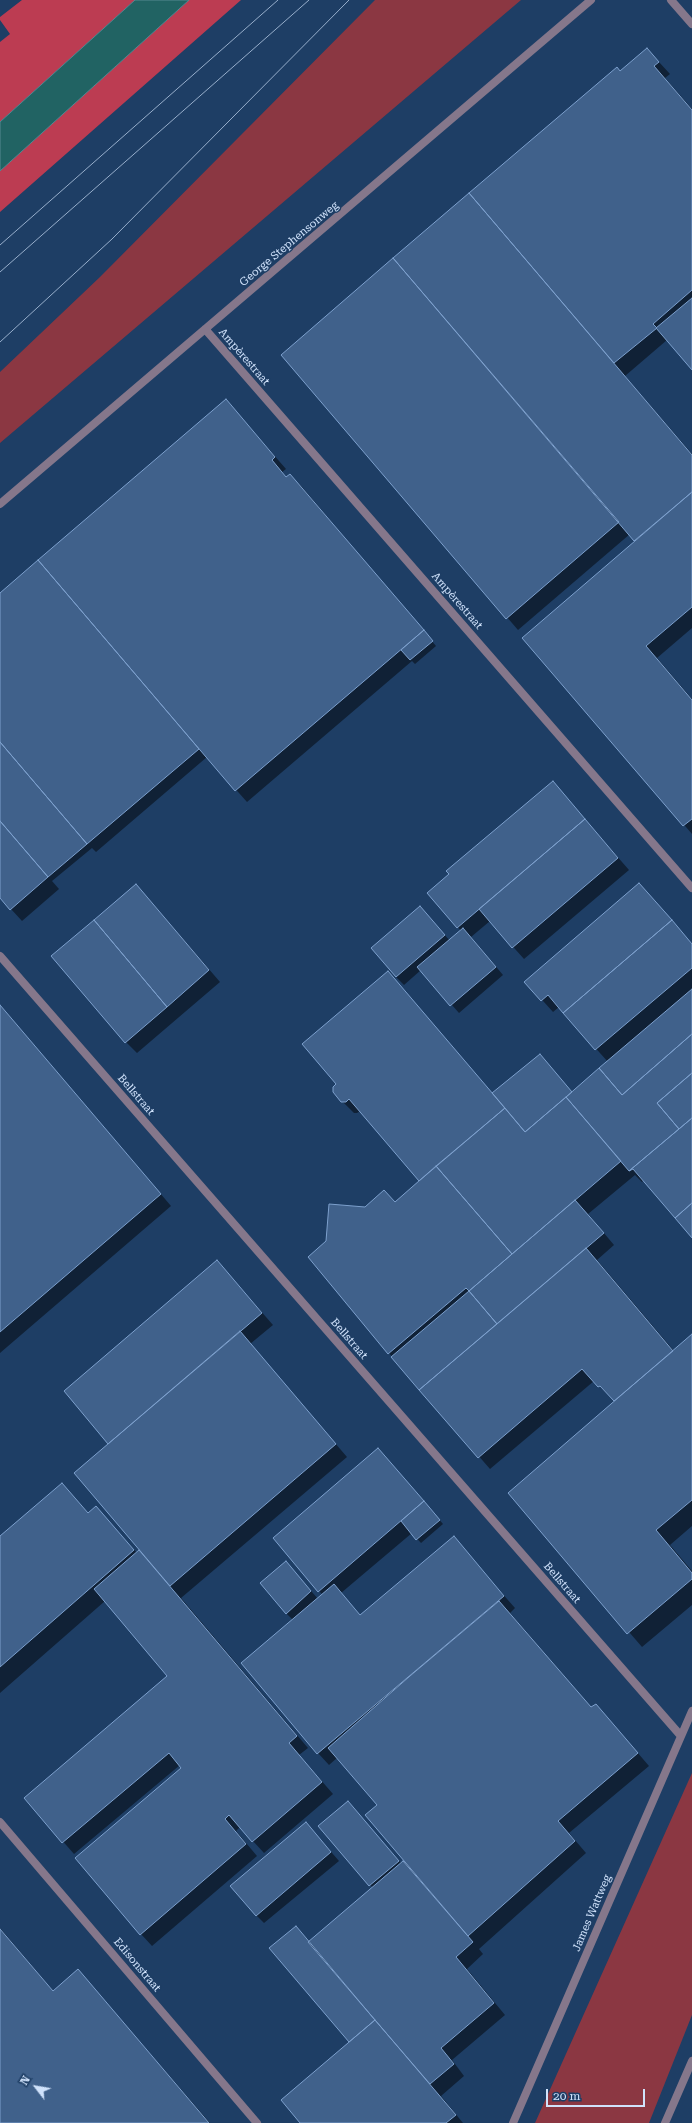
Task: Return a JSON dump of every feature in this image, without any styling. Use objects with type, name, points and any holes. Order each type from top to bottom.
[{"type":"street","name":"George Stephensonweg","points":[[0,504],[592,0]]},
{"type":"street","points":[[671,0],[692,24]]},
{"type":"street","name":"Ampèrestraat","points":[[205,329],[692,888]]},
{"type":"street","name":"Bellstraat","points":[[0,956],[681,1736]]},
{"type":"street","name":"James Wattweg","points":[[513,2123],[692,1711]]},
{"type":"street","name":"Edisonstraat","points":[[0,1822],[257,2123]]},
{"type":"street","points":[[665,2123],[692,2061]]},
{"type":"shaded area","points":[[22,0],[135,0],[0,122],[0,42],[10,34],[0,20],[0,17]]},
{"type":"shaded area","points":[[135,0],[189,0],[0,171],[0,122]]},
{"type":"shaded area","points":[[189,0],[241,0],[0,212],[0,171]]},
{"type":"shaded area","points":[[375,0],[521,0],[0,443],[0,372],[100,277]]},
{"type":"shaded area","points":[[692,1773],[692,2015],[649,2123],[535,2123]]},
{"type":"building","points":[[647,48],[659,62],[654,66],[692,110],[692,290],[653,324],[657,328],[614,363],[469,193],[617,67],[620,71]]},
{"type":"building","points":[[469,193],[692,455],[692,492],[634,541],[393,258]]},
{"type":"building","points":[[393,258],[619,522],[506,619],[281,355]]},
{"type":"building","points":[[692,298],[692,370],[656,328]]},
{"type":"building","points":[[226,399],[275,457],[272,460],[286,477],[290,474],[424,630],[235,791],[38,560]]},
{"type":"building","points":[[692,492],[692,607],[646,646],[692,700],[692,819],[683,826],[522,638]]},
{"type":"building","points":[[38,560],[199,749],[87,844],[0,742],[0,593]]},
{"type":"building","points":[[424,630],[433,641],[410,660],[401,650]]},
{"type":"building","points":[[0,742],[87,844],[48,877],[0,821]]},
{"type":"building","points":[[553,781],[585,819],[457,928],[427,893],[449,874],[446,871]]},
{"type":"building","points":[[585,819],[618,858],[512,948],[479,909]]},
{"type":"building","points":[[0,821],[48,877],[10,910],[0,898]]},
{"type":"building","points":[[639,883],[672,920],[563,1013],[548,995],[541,1001],[524,982]]},
{"type":"building","points":[[136,884],[209,970],[167,1007],[94,920]]},
{"type":"building","points":[[420,906],[445,935],[396,977],[371,948]]},
{"type":"building","points":[[94,920],[167,1007],[125,1043],[51,956]]},
{"type":"building","points":[[672,920],[692,944],[692,968],[595,1050],[563,1013]]},
{"type":"building","points":[[463,928],[496,967],[450,1006],[417,967]]},
{"type":"building","points":[[388,971],[505,1108],[419,1181],[349,1099],[346,1102],[341,1102],[333,1092],[333,1087],[336,1084],[302,1044]]},
{"type":"building","points":[[692,989],[692,1034],[622,1095],[599,1068]]},
{"type":"building","points":[[0,1005],[161,1194],[0,1332]]},
{"type":"building","points":[[692,1034],[692,1073],[657,1103],[679,1129],[629,1171],[566,1097],[599,1068],[622,1095]]},
{"type":"building","points":[[540,1054],[572,1092],[525,1132],[492,1093]]},
{"type":"building","points":[[692,1073],[692,1118],[679,1129],[657,1103]]},
{"type":"building","points":[[566,1097],[621,1161],[512,1254],[436,1166],[505,1108],[525,1132]]},
{"type":"building","points":[[692,1118],[692,1203],[675,1218],[633,1169],[629,1171]]},
{"type":"building","points":[[436,1166],[512,1254],[469,1291],[466,1288],[388,1354],[308,1257],[326,1241],[329,1204],[365,1207],[384,1190],[395,1202]]},
{"type":"building","points":[[575,1200],[604,1233],[497,1324],[469,1291]]},
{"type":"building","points":[[692,1203],[692,1238],[675,1218]]},
{"type":"building","points":[[586,1248],[673,1351],[614,1401],[600,1386],[598,1387],[582,1369],[478,1458],[419,1390]]},
{"type":"building","points":[[217,1260],[262,1313],[108,1444],[64,1391]]},
{"type":"building","points":[[469,1291],[497,1324],[419,1390],[391,1357]]},
{"type":"building","points":[[240,1331],[336,1444],[170,1586],[74,1473]]},
{"type":"building","points":[[692,1334],[692,1500],[656,1530],[692,1573],[692,1579],[627,1634],[508,1493]]},
{"type":"building","points":[[378,1448],[424,1501],[318,1592],[273,1538]]},
{"type":"building","points":[[62,1483],[88,1513],[96,1506],[134,1550],[0,1667],[0,1536]]},
{"type":"building","points":[[424,1501],[440,1520],[416,1540],[401,1521]]},
{"type":"building","points":[[454,1536],[504,1596],[317,1754],[241,1663],[334,1584],[360,1615]]},
{"type":"building","points":[[139,1550],[297,1736],[289,1743],[322,1782],[252,1842],[229,1815],[225,1819],[246,1844],[140,1935],[75,1858],[181,1768],[169,1753],[62,1843],[24,1798],[167,1676],[94,1589]]},
{"type":"building","points":[[286,1561],[311,1591],[286,1614],[260,1583]]},
{"type":"building","points":[[499,1601],[591,1707],[596,1704],[638,1753],[558,1821],[575,1841],[468,1936],[365,1815],[377,1805],[328,1748]]},
{"type":"building","points":[[348,1801],[399,1861],[369,1886],[318,1826]]},
{"type":"building","points":[[306,1822],[331,1852],[256,1916],[230,1886]]},
{"type":"building","points":[[403,1861],[473,1942],[456,1957],[494,2003],[441,2048],[454,2064],[430,2084],[308,1942]]},
{"type":"building","points":[[296,1926],[375,2020],[349,2042],[269,1948]]},
{"type":"building","points":[[0,1929],[53,1991],[78,1969],[209,2123],[0,2123]]},
{"type":"building","points":[[375,2020],[456,2115],[446,2123],[300,2123],[281,2100]]},
{"type":"tram line","points":[[0,245],[278,0]]},
{"type":"tram line","points":[[0,272],[309,0]]},
{"type":"tram line","points":[[0,342],[112,239],[349,0]]}]
